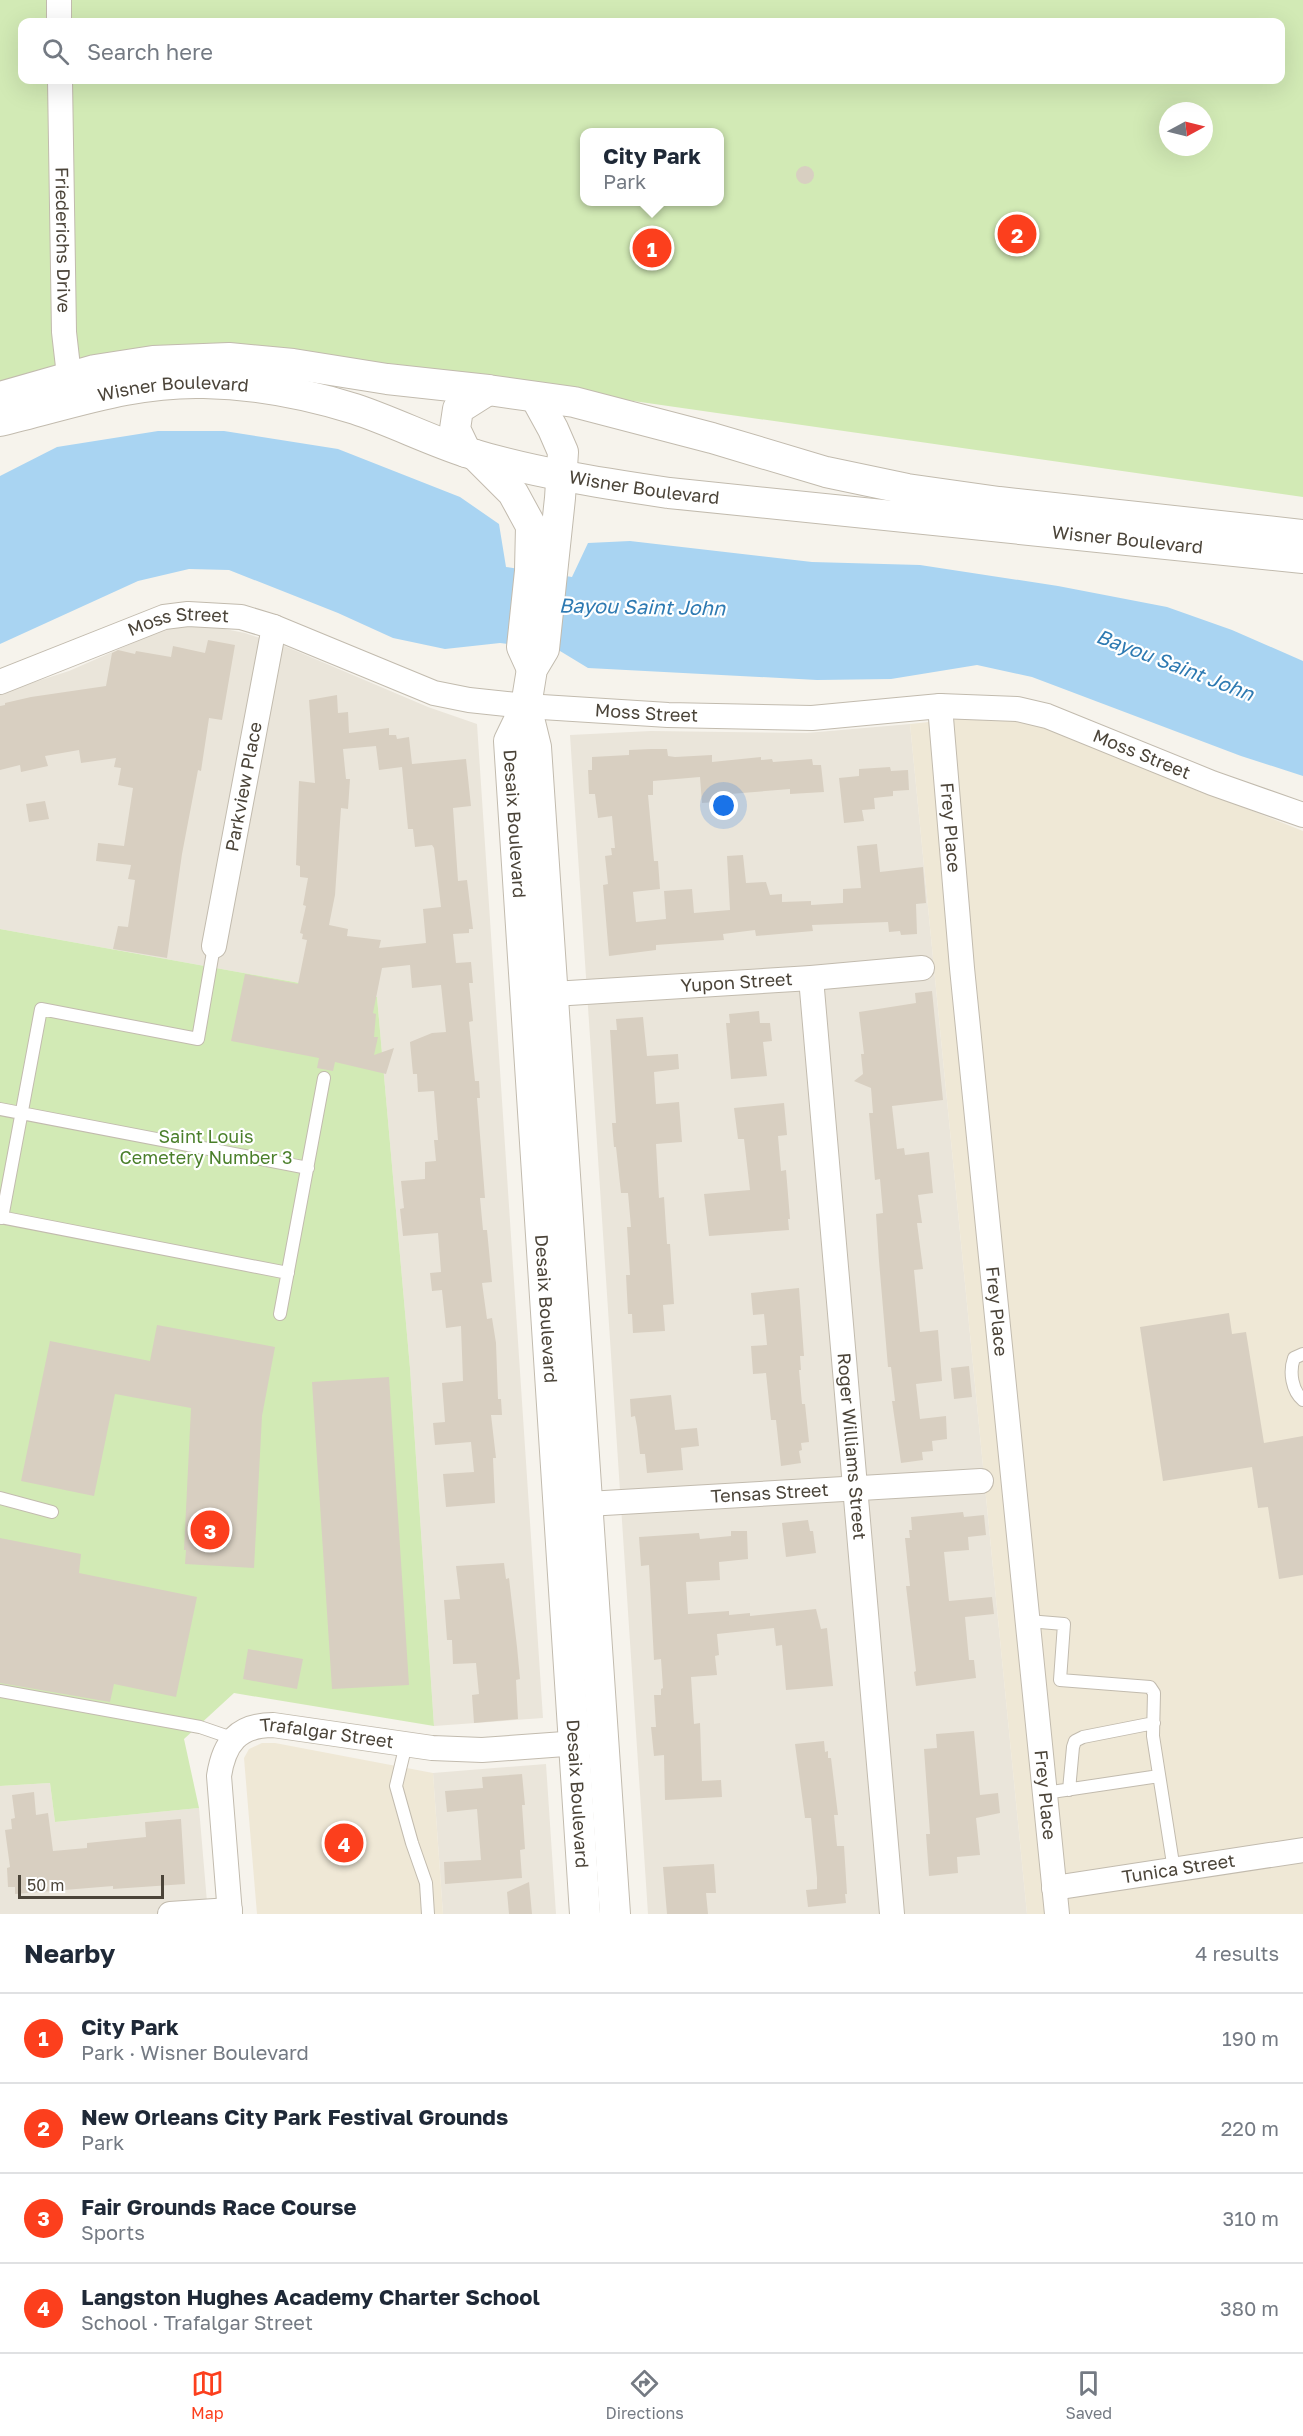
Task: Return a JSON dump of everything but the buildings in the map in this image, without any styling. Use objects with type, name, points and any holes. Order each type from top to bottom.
[{"type":"street","points":[[59,0],[59,18]]},
{"type":"street","name":"Friederichs Drive","points":[[60,84],[64,332],[70,389]]},
{"type":"street","name":"Wisner Boulevard","points":[[0,421],[127,364],[229,358],[293,364],[398,381],[574,402],[712,438],[826,472],[906,503],[1303,558]]},
{"type":"street","name":"Wisner Boulevard","points":[[0,397],[70,389],[133,388],[203,383],[266,389],[315,398],[357,410],[470,453],[561,475],[669,493],[906,503],[999,502],[1303,535]]},
{"type":"street","points":[[470,453],[455,429],[458,409],[488,390]]},
{"type":"street","name":"Desaix Boulevard","points":[[536,398],[554,429],[562,452],[561,475],[540,571],[526,706],[536,747],[539,995],[573,1505],[603,1741],[615,1914]]},
{"type":"street","name":"Desaix Boulevard","points":[[470,453],[513,493],[531,526],[540,571]]},
{"type":"street","name":"Moss Street","points":[[0,682],[164,617],[188,614],[241,617],[274,627],[434,693],[469,700],[668,715],[812,718],[940,706],[1017,709],[1047,716],[1212,783],[1303,815]]},
{"type":"street","name":"Parkview Place","points":[[214,946],[274,627]]},
{"type":"street","name":"Frey Place","points":[[940,706],[962,969],[1057,1914]]},
{"type":"street","name":"Yupon Street","points":[[539,995],[811,978],[922,968]]},
{"type":"street","name":"Roger Williams Street","points":[[811,978],[892,1914]]},
{"type":"street","name":"Tensas Street","points":[[573,1505],[981,1481]]},
{"type":"street","name":"Desaix Boulevard","points":[[573,1505],[574,1743],[585,1914]]},
{"type":"street","name":"Trafalgar Street","points":[[230,1912],[219,1776],[227,1746],[246,1729],[260,1725],[273,1725],[432,1748],[482,1750],[603,1741]]},
{"type":"street","name":"Tunica Street","points":[[1054,1888],[1303,1850]]},
{"type":"street","points":[[170,1914],[230,1912]]},
{"type":"lane","points":[[214,946],[198,1039],[41,1009],[1,1218],[288,1273]]},
{"type":"lane","points":[[280,1314],[324,1078]]},
{"type":"lane","points":[[0,1109],[308,1168]]},
{"type":"lane","points":[[1303,1354],[1294,1358],[1291,1366],[1296,1393],[1303,1400]]},
{"type":"lane","points":[[0,1498],[52,1512]]},
{"type":"lane","points":[[1028,1621],[1064,1624],[1060,1680],[1150,1687],[1155,1698],[1153,1736],[1173,1870]]},
{"type":"lane","points":[[0,1691],[200,1727],[235,1739]]},
{"type":"lane","points":[[1069,1790],[1075,1742],[1083,1737],[1154,1723]]},
{"type":"lane","points":[[406,1744],[396,1786],[426,1883],[428,1914]]},
{"type":"lane","points":[[1045,1793],[1159,1776]]},
{"type":"shaded area","points":[[190,622],[245,633],[287,647],[428,707],[477,724],[543,1718],[434,1726],[410,1368],[377,997],[0,929],[0,693],[69,671],[167,628]]},
{"type":"shaded area","points":[[985,716],[1032,723],[1303,831],[1303,1914],[1027,1914],[910,724]]},
{"type":"shaded area","points":[[910,724],[1027,1914],[648,1914],[570,735],[651,731],[807,733]]},
{"type":"shaded area","points":[[262,1743],[275,1743],[433,1773],[443,1914],[257,1914],[244,1758],[249,1749]]},
{"type":"shaded area","points":[[546,1764],[556,1914],[443,1914],[433,1773]]},
{"type":"shaded area","points":[[50,1783],[55,1822],[199,1808],[208,1914],[0,1914],[0,1786]]},
{"type":"green space","points":[[0,0],[1303,0],[1303,497],[272,349],[0,382]]},
{"type":"green space","name":"Saint Louis Cemetery Number 3","points":[[0,929],[377,997],[410,1368],[434,1726],[234,1693],[184,1739],[199,1808],[55,1822],[50,1783],[0,1786]]},
{"type":"water","name":"Bayou Saint John","points":[[158,431],[224,431],[338,449],[460,497],[499,524],[506,567],[572,577],[588,543],[630,541],[812,562],[920,565],[1058,586],[1167,607],[1232,630],[1303,661],[1303,776],[1241,756],[1032,677],[977,665],[891,679],[817,680],[588,668],[560,651],[500,643],[445,649],[393,638],[338,613],[229,570],[189,569],[138,581],[0,644],[0,476],[57,447]]},
{"type":"place","name":"New Orleans City Park Festival Grounds","points":[[1017,234]]},
{"type":"place","name":"City Park","points":[[652,248]]},
{"type":"place","name":"Fair Grounds Race Course","points":[[210,1530]]},
{"type":"place","name":"Langston Hughes Academy Charter School","points":[[344,1843]]}]
